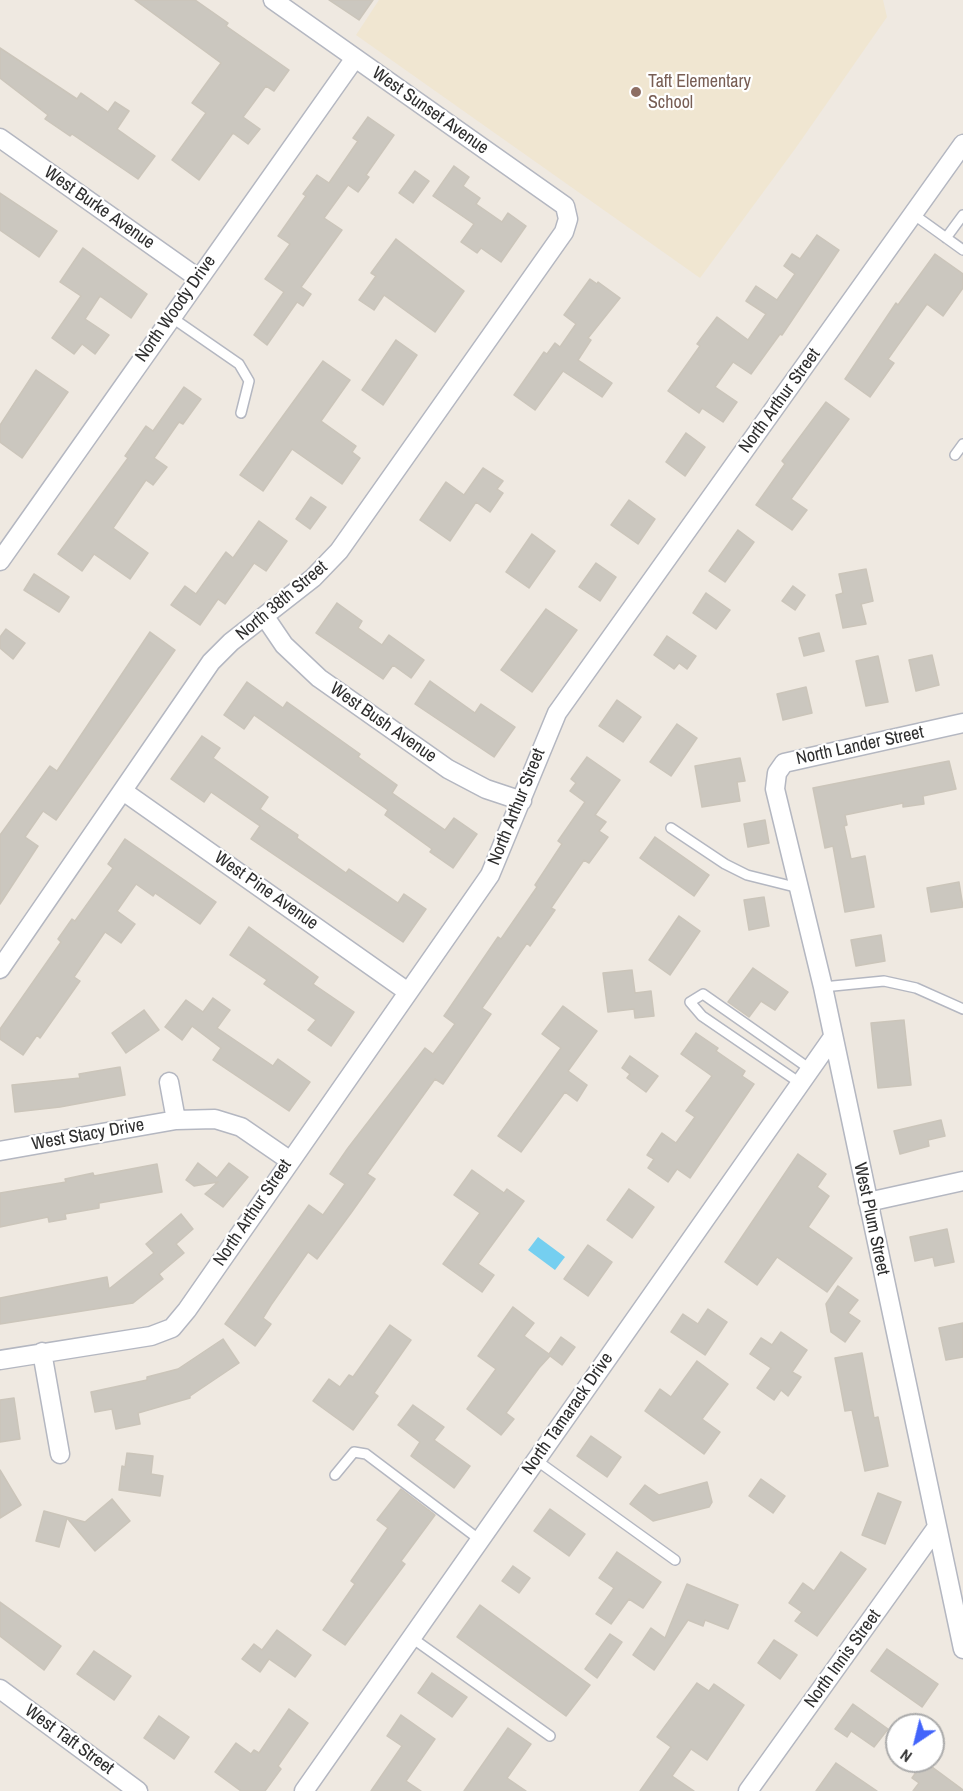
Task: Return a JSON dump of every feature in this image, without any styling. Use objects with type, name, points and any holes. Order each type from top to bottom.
[{"type":"street","name":"West Sunset Avenue","points":[[273,0],[565,206],[568,219],[564,232]]},
{"type":"street","name":"North Woody Drive","points":[[0,561],[355,58]]},
{"type":"street","name":"West Burke Avenue","points":[[0,138],[198,278]]},
{"type":"street","name":"North Arthur Street","points":[[0,1360],[151,1336],[171,1328],[188,1310],[289,1160],[490,875],[522,801],[544,738],[557,713],[963,144]]},
{"type":"street","name":"North 38th Street","points":[[0,969],[211,662],[231,642],[265,617],[339,551],[564,232]]},
{"type":"street","name":"West Bush Avenue","points":[[265,617],[284,645],[319,678],[448,769],[486,789],[522,801]]},
{"type":"street","name":"North Lander Street","points":[[775,789],[777,773],[784,763],[963,723]]},
{"type":"street","name":"West Plum Street","points":[[775,789],[823,987],[963,1649]]},
{"type":"street","name":"West Pine Avenue","points":[[123,791],[408,992]]},
{"type":"street","name":"North Tamarack Drive","points":[[304,1791],[833,1037]]},
{"type":"street","points":[[169,1082],[176,1120]]},
{"type":"street","name":"West Stacy Drive","points":[[0,1151],[176,1120],[215,1119],[241,1127],[289,1160]]},
{"type":"street","points":[[868,1202],[963,1181]]},
{"type":"street","points":[[42,1352],[60,1454]]},
{"type":"street","name":"North Innis Street","points":[[748,1791],[937,1527]]},
{"type":"street","name":"West Taft Street","points":[[0,1689],[138,1791]]},
{"type":"lane","points":[[913,214],[963,250]]},
{"type":"lane","points":[[946,238],[963,215]]},
{"type":"lane","points":[[171,317],[239,364],[249,381],[241,413]]},
{"type":"lane","points":[[955,455],[963,444]]},
{"type":"lane","points":[[670,828],[725,864],[747,875],[787,887],[799,888]]},
{"type":"lane","points":[[823,987],[884,981],[916,988],[963,1009]]},
{"type":"lane","points":[[703,994],[805,1076],[702,1016],[690,1002],[703,994]]},
{"type":"lane","points":[[335,1475],[354,1452],[366,1454],[480,1540]]},
{"type":"lane","points":[[536,1460],[675,1560]]},
{"type":"lane","points":[[412,1638],[550,1736]]},
{"type":"shaded area","name":"Taft Elementary School","points":[[379,0],[883,0],[887,17],[795,149],[700,278],[356,35]]},
{"type":"water","points":[[538,1237],[565,1257],[555,1270],[528,1250]]},
{"type":"building","points":[[135,0],[195,0],[228,23],[226,26],[289,70],[274,91],[266,86],[243,117],[260,129],[248,144],[233,133],[199,180],[172,160],[206,113],[192,103],[221,63]]},
{"type":"building","points":[[329,0],[373,0],[359,20]]},
{"type":"building","points":[[0,48],[77,99],[81,93],[108,112],[115,102],[129,111],[117,129],[155,156],[138,179],[72,134],[70,136],[45,119],[48,115],[0,78]]},
{"type":"building","points":[[368,117],[394,135],[366,175],[369,177],[358,192],[348,185],[324,218],[342,230],[301,287],[311,294],[303,306],[297,302],[267,345],[254,335],[284,292],[265,279],[290,244],[278,236],[306,196],[303,194],[317,175],[329,183],[358,141],[353,138]]},
{"type":"building","points":[[454,166],[469,177],[463,186],[480,198],[476,204],[502,222],[508,213],[526,226],[501,262],[481,248],[477,253],[461,242],[474,224],[433,196]]},
{"type":"building","points":[[415,171],[429,181],[413,203],[399,193]]},
{"type":"building","points":[[0,193],[57,231],[39,257],[0,230]]},
{"type":"building","points":[[817,235],[839,250],[782,335],[780,334],[751,374],[733,362],[715,387],[737,402],[723,422],[702,408],[699,413],[668,391],[700,346],[697,344],[717,317],[748,340],[766,314],[746,301],[756,286],[777,300],[795,274],[784,266],[792,254],[800,259]]},
{"type":"building","points":[[396,239],[464,291],[435,332],[384,295],[374,310],[359,300],[376,276],[371,273]]},
{"type":"building","points":[[83,248],[147,294],[131,318],[100,296],[85,319],[109,335],[95,354],[82,344],[74,354],[52,338],[81,296],[60,282]]},
{"type":"building","points":[[935,254],[963,274],[963,288],[943,316],[927,304],[888,359],[894,363],[870,397],[845,379],[896,303],[898,305]]},
{"type":"building","points":[[590,279],[620,298],[588,338],[591,340],[578,360],[612,383],[602,397],[563,371],[535,410],[514,395],[544,352],[547,354],[555,343],[560,347],[576,324],[564,315]]},
{"type":"building","points":[[396,340],[417,355],[383,405],[362,390]]},
{"type":"building","points":[[323,361],[350,380],[321,421],[356,446],[352,452],[360,458],[342,484],[292,449],[263,491],[240,475]]},
{"type":"building","points":[[36,370],[68,392],[22,458],[0,442],[0,425]]},
{"type":"building","points":[[184,387],[201,399],[183,424],[179,422],[154,458],[167,467],[153,485],[146,480],[113,528],[148,553],[130,579],[94,554],[82,571],[58,554],[128,458],[125,456],[146,426],[153,431]]},
{"type":"building","points":[[826,402],[849,419],[791,499],[807,510],[792,530],[756,505],[785,464],[782,461]]},
{"type":"building","points":[[686,433],[705,447],[685,476],[666,462]]},
{"type":"building","points":[[483,468],[503,481],[497,489],[503,493],[490,512],[476,502],[450,541],[420,520],[446,482],[464,495]]},
{"type":"building","points":[[311,497],[326,507],[310,529],[296,519]]},
{"type":"building","points":[[629,500],[655,519],[638,544],[611,525]]},
{"type":"building","points":[[259,521],[287,541],[266,571],[254,563],[225,604],[218,599],[200,625],[171,605],[185,586],[196,594],[226,552],[233,558]]},
{"type":"building","points":[[738,530],[754,542],[725,582],[709,571]]},
{"type":"building","points":[[532,534],[555,551],[529,588],[506,572]]},
{"type":"building","points":[[596,563],[616,577],[600,601],[579,587]]},
{"type":"building","points":[[866,569],[873,601],[861,604],[866,624],[843,628],[836,595],[843,593],[839,574]]},
{"type":"building","points":[[34,574],[69,597],[59,612],[24,590]]},
{"type":"building","points":[[793,586],[805,595],[795,610],[782,601]]},
{"type":"building","points":[[706,593],[730,610],[716,629],[693,613]]},
{"type":"building","points":[[337,603],[362,621],[358,628],[382,645],[389,635],[424,660],[411,678],[393,665],[383,679],[316,633]]},
{"type":"building","points":[[546,609],[577,630],[532,692],[501,670]]},
{"type":"building","points":[[6,629],[25,643],[13,659],[0,648],[0,637]]},
{"type":"building","points":[[150,632],[175,650],[56,820],[43,811],[25,837],[38,846],[0,904],[0,835],[50,766],[57,771]]},
{"type":"building","points":[[819,633],[824,651],[804,656],[799,638]]},
{"type":"building","points":[[667,636],[696,656],[687,669],[679,663],[674,669],[654,655]]},
{"type":"building","points":[[932,655],[939,685],[916,691],[909,660]]},
{"type":"building","points":[[878,656],[888,702],[866,706],[856,661]]},
{"type":"building","points":[[430,681],[475,713],[481,704],[515,727],[494,757],[415,704]]},
{"type":"building","points":[[247,682],[283,708],[287,702],[360,754],[358,757],[397,785],[392,793],[445,830],[454,818],[477,834],[453,868],[430,852],[432,849],[385,815],[388,810],[254,715],[244,729],[224,715]]},
{"type":"building","points":[[806,687],[812,713],[783,720],[777,694]]},
{"type":"building","points":[[617,700],[641,717],[623,742],[599,726]]},
{"type":"building","points":[[677,724],[697,738],[671,776],[650,762]]},
{"type":"building","points":[[202,736],[220,748],[213,758],[268,797],[260,809],[298,835],[297,838],[346,873],[349,869],[398,903],[404,894],[426,909],[403,942],[251,839],[260,826],[211,792],[204,802],[171,779]]},
{"type":"building","points":[[587,757],[620,780],[595,815],[606,822],[599,831],[608,837],[589,863],[584,860],[551,908],[555,910],[530,946],[527,943],[482,1008],[491,1014],[443,1084],[435,1079],[367,1174],[375,1179],[351,1213],[317,1259],[308,1252],[271,1305],[263,1318],[271,1324],[255,1346],[225,1324],[309,1205],[323,1215],[345,1184],[330,1174],[425,1048],[433,1054],[455,1024],[444,1016],[498,937],[501,939],[537,887],[535,885],[562,844],[558,841],[585,802],[570,791],[576,783],[571,779]]},
{"type":"building","points":[[740,758],[745,781],[737,782],[740,801],[702,807],[695,766]]},
{"type":"building","points":[[949,761],[956,789],[923,796],[924,804],[903,807],[903,803],[845,815],[847,825],[844,826],[851,859],[865,856],[874,907],[845,912],[833,846],[825,848],[813,788]]},
{"type":"building","points":[[765,820],[769,843],[748,847],[744,824]]},
{"type":"building","points":[[655,837],[709,875],[694,896],[640,858]]},
{"type":"building","points":[[125,839],[216,902],[200,924],[155,893],[153,896],[136,884],[117,911],[135,924],[121,943],[105,932],[74,977],[80,981],[40,1038],[37,1035],[23,1055],[0,1039],[0,1029],[61,942],[58,939],[72,919],[75,921],[113,868],[108,864]]},
{"type":"building","points":[[959,882],[963,907],[931,912],[927,888]]},
{"type":"building","points":[[764,897],[769,926],[749,930],[744,900]]},
{"type":"building","points":[[679,916],[700,931],[670,975],[649,960]]},
{"type":"building","points":[[249,927],[318,977],[313,984],[354,1012],[331,1046],[308,1030],[316,1020],[264,984],[267,980],[230,955]]},
{"type":"building","points":[[881,935],[885,961],[856,966],[851,940]]},
{"type":"building","points":[[753,968],[788,992],[775,1010],[761,1001],[749,1017],[728,1002]]},
{"type":"building","points":[[632,970],[635,993],[651,991],[654,1016],[635,1018],[634,1009],[608,1012],[603,973]]},
{"type":"building","points":[[213,998],[230,1010],[217,1028],[273,1066],[278,1059],[310,1082],[289,1111],[213,1060],[221,1048],[192,1026],[182,1040],[165,1027],[186,1000],[203,1012]]},
{"type":"building","points":[[563,1006],[597,1031],[568,1071],[587,1085],[577,1101],[565,1092],[521,1152],[498,1136],[561,1048],[542,1034]]},
{"type":"building","points":[[144,1010],[159,1030],[126,1053],[112,1033]]},
{"type":"building","points":[[904,1020],[911,1085],[878,1088],[871,1023]]},
{"type":"building","points":[[696,1033],[718,1048],[716,1051],[745,1071],[742,1076],[754,1084],[690,1178],[677,1169],[668,1182],[648,1168],[654,1159],[647,1155],[662,1133],[676,1143],[695,1117],[686,1111],[712,1076],[681,1054]]},
{"type":"building","points":[[630,1056],[658,1076],[646,1092],[627,1078],[630,1074],[622,1068]]},
{"type":"building","points":[[120,1067],[125,1095],[60,1107],[15,1112],[12,1085],[80,1078],[79,1074]]},
{"type":"building","points":[[941,1120],[945,1136],[928,1140],[929,1146],[900,1154],[894,1131]]},
{"type":"building","points":[[798,1154],[826,1174],[817,1187],[829,1196],[808,1227],[852,1258],[827,1292],[777,1257],[757,1285],[725,1262]]},
{"type":"building","points":[[198,1163],[217,1178],[229,1163],[248,1177],[223,1207],[205,1194],[218,1182],[194,1186],[186,1180]]},
{"type":"building","points":[[157,1164],[162,1192],[99,1203],[99,1208],[65,1214],[66,1219],[49,1222],[48,1217],[0,1227],[0,1193],[66,1182],[65,1179],[93,1173],[94,1176]]},
{"type":"building","points":[[472,1170],[504,1193],[507,1189],[524,1201],[478,1264],[494,1275],[482,1292],[443,1264],[480,1213],[454,1195]]},
{"type":"building","points":[[629,1189],[654,1207],[632,1238],[607,1220]]},
{"type":"building","points":[[181,1214],[193,1229],[176,1244],[184,1253],[159,1274],[163,1279],[133,1303],[0,1324],[0,1298],[107,1277],[109,1289],[154,1253],[146,1244]]},
{"type":"building","points":[[947,1229],[954,1262],[935,1266],[933,1257],[915,1261],[910,1237]]},
{"type":"building","points":[[588,1245],[612,1262],[588,1296],[564,1279]]},
{"type":"building","points":[[838,1286],[858,1300],[848,1313],[860,1321],[845,1342],[831,1332],[826,1304]]},
{"type":"building","points":[[513,1307],[534,1323],[524,1336],[549,1354],[561,1337],[575,1347],[562,1365],[550,1356],[539,1368],[506,1413],[514,1419],[501,1435],[467,1409],[496,1369],[478,1356]]},
{"type":"building","points":[[708,1309],[727,1322],[705,1355],[671,1332],[683,1314],[698,1324]]},
{"type":"building","points":[[963,1323],[963,1357],[946,1360],[939,1328]]},
{"type":"building","points":[[390,1325],[411,1340],[374,1393],[378,1396],[353,1430],[313,1401],[329,1379],[340,1387],[349,1375],[353,1377]]},
{"type":"building","points":[[781,1332],[807,1350],[792,1372],[801,1377],[788,1396],[781,1390],[774,1400],[757,1388],[771,1368],[750,1354],[761,1338],[772,1345]]},
{"type":"building","points":[[223,1339],[239,1363],[190,1398],[138,1413],[140,1424],[116,1429],[112,1409],[95,1412],[91,1392],[147,1380],[147,1377],[178,1369]]},
{"type":"building","points":[[862,1353],[874,1418],[878,1417],[888,1466],[865,1471],[852,1410],[845,1411],[835,1358]]},
{"type":"building","points":[[697,1361],[728,1384],[702,1419],[720,1432],[704,1454],[645,1411],[660,1389],[671,1397]]},
{"type":"building","points":[[14,1398],[20,1439],[0,1442],[0,1400]]},
{"type":"building","points":[[413,1405],[444,1427],[434,1440],[470,1466],[454,1488],[411,1456],[420,1442],[398,1425]]},
{"type":"building","points":[[591,1436],[621,1457],[607,1477],[577,1456]]},
{"type":"building","points":[[127,1453],[153,1456],[151,1474],[163,1476],[160,1496],[119,1490],[122,1466],[125,1467]]},
{"type":"building","points":[[0,1470],[21,1505],[0,1518]]},
{"type":"building","points":[[761,1479],[785,1496],[773,1513],[749,1496]]},
{"type":"building","points":[[707,1482],[712,1502],[709,1507],[653,1521],[630,1504],[645,1485],[659,1495]]},
{"type":"building","points":[[401,1489],[435,1515],[401,1561],[405,1564],[345,1645],[323,1630],[355,1584],[351,1581],[388,1528],[377,1520]]},
{"type":"building","points":[[878,1493],[901,1502],[885,1544],[862,1535]]},
{"type":"building","points":[[112,1499],[130,1521],[95,1551],[67,1518],[59,1547],[36,1541],[44,1511],[85,1522]]},
{"type":"building","points":[[550,1509],[585,1534],[569,1556],[534,1531]]},
{"type":"building","points":[[617,1552],[661,1582],[643,1608],[629,1599],[611,1624],[596,1614],[614,1588],[599,1578]]},
{"type":"building","points":[[841,1552],[866,1569],[817,1636],[795,1621],[802,1612],[789,1603],[803,1583],[814,1591]]},
{"type":"building","points":[[513,1566],[530,1578],[519,1593],[502,1581]]},
{"type":"building","points":[[687,1584],[738,1605],[728,1629],[705,1620],[703,1626],[688,1620],[654,1670],[633,1655],[651,1628],[665,1638]]},
{"type":"building","points":[[0,1602],[61,1646],[44,1670],[0,1636]]},
{"type":"building","points":[[480,1605],[590,1685],[566,1716],[457,1637]]},
{"type":"building","points":[[277,1630],[311,1655],[295,1677],[269,1659],[260,1672],[242,1659],[254,1644],[262,1650]]},
{"type":"building","points":[[610,1634],[622,1642],[597,1678],[585,1669]]},
{"type":"building","points":[[774,1640],[797,1655],[780,1679],[758,1663]]},
{"type":"building","points":[[887,1649],[938,1684],[922,1707],[871,1671]]},
{"type":"building","points":[[94,1651],[131,1676],[114,1700],[77,1674]]},
{"type":"building","points":[[432,1673],[467,1697],[452,1717],[418,1693]]},
{"type":"building","points":[[697,1683],[709,1691],[714,1684],[744,1705],[707,1760],[691,1749],[672,1776],[694,1791],[640,1791],[671,1747],[657,1737]]},
{"type":"building","points":[[853,1704],[885,1727],[885,1733],[874,1747],[851,1731],[847,1737],[835,1729]]},
{"type":"building","points":[[289,1709],[308,1723],[278,1766],[281,1769],[265,1791],[241,1791],[215,1772],[236,1743],[251,1754],[254,1750],[259,1753]]},
{"type":"building","points":[[401,1715],[435,1739],[406,1781],[421,1791],[371,1791],[402,1746],[387,1736]]},
{"type":"building","points":[[159,1716],[189,1737],[174,1759],[144,1738]]},
{"type":"building","points":[[508,1728],[531,1744],[507,1778],[526,1791],[464,1791]]},
{"type":"building","points":[[836,1763],[877,1791],[816,1791]]},
{"type":"building","points":[[916,1773],[940,1773],[963,1791],[913,1791],[919,1783],[912,1778]]},
{"type":"place","name":"Taft Elementary School","points":[[636,92]]}]
